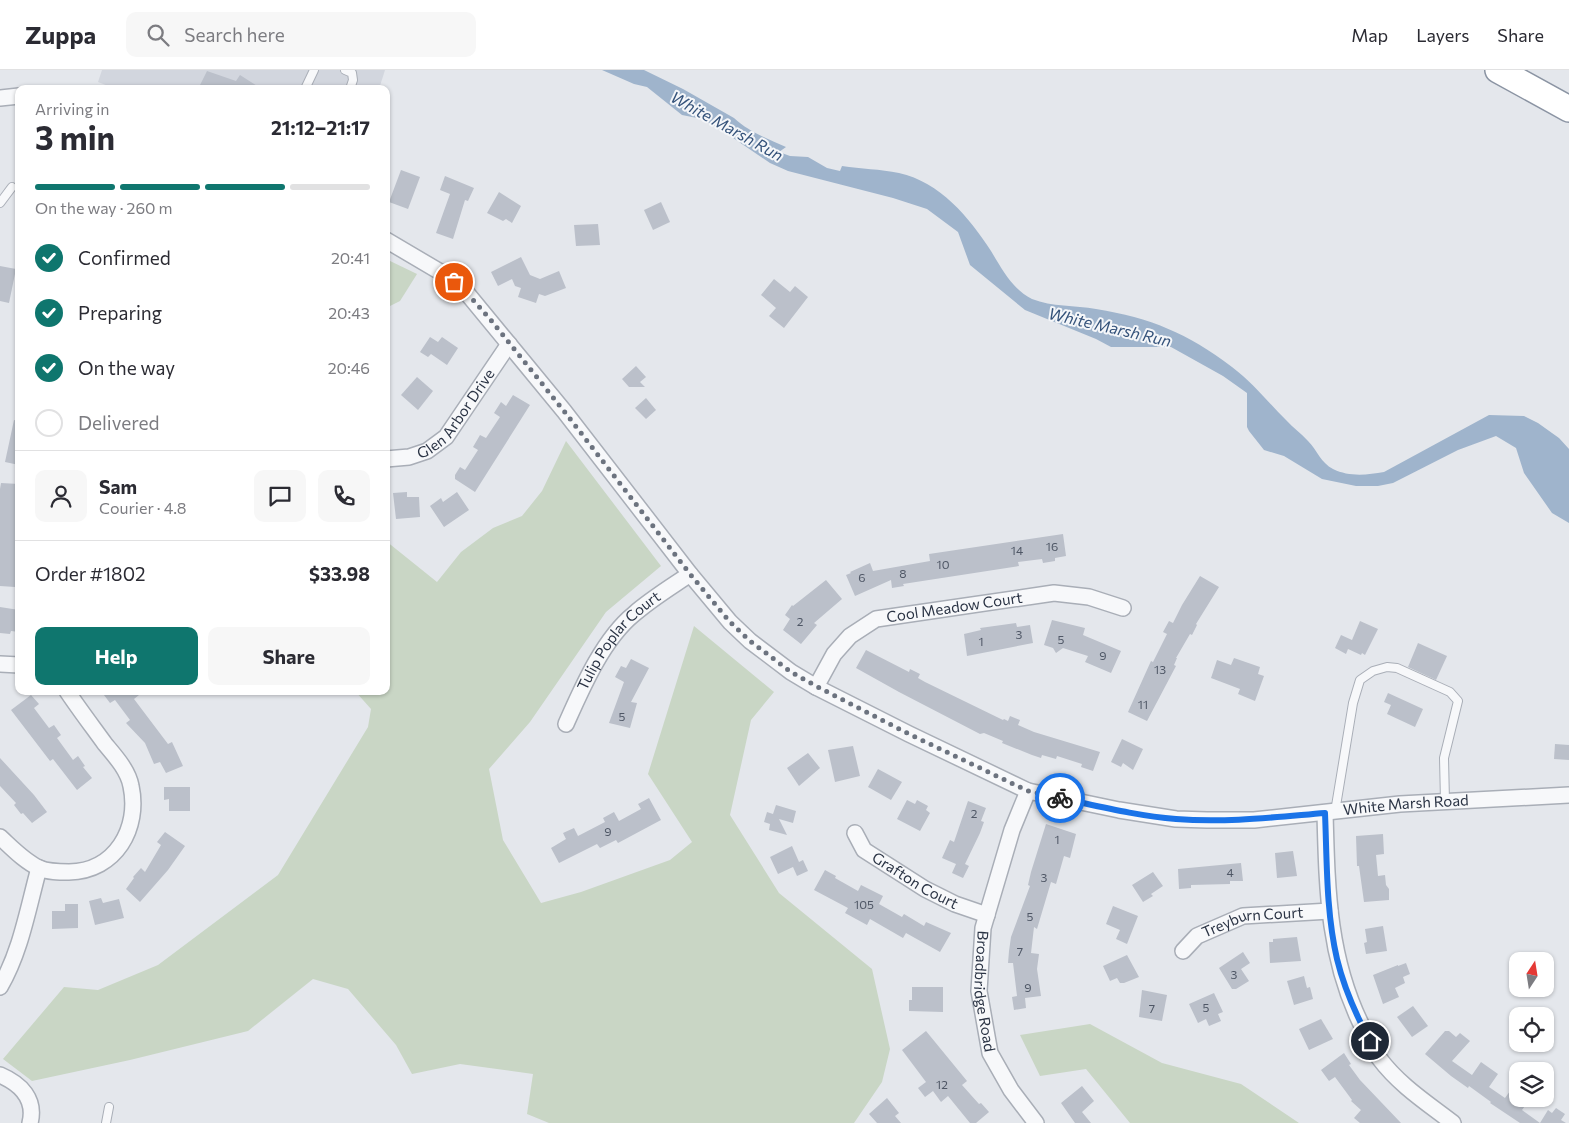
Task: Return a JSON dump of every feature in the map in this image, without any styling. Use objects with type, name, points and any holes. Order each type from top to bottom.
[{"type":"highway","points":[[1498,70],[1569,109]]},
{"type":"street","points":[[0,98],[15,96]]},
{"type":"street","name":"White Marsh Road","points":[[390,242],[442,273],[466,292],[564,411],[690,574],[730,622],[750,641],[791,672],[816,686],[909,734],[1028,791],[1119,810],[1176,819],[1254,820],[1400,804],[1569,795]]},
{"type":"street","name":"Glen Arbor Drive","points":[[390,458],[427,451],[446,437],[509,344]]},
{"type":"street","name":"Tulip Poplar Court","points":[[566,724],[584,684],[608,643],[632,615],[690,574]]},
{"type":"street","name":"Cool Meadow Court","points":[[816,686],[834,654],[850,636],[876,619],[1054,593],[1089,597],[1123,608]]},
{"type":"street","points":[[0,664],[15,665]]},
{"type":"street","points":[[0,837],[19,856],[39,868],[57,872],[76,872],[95,866],[119,848],[130,829],[134,809],[131,784],[123,766],[70,695]]},
{"type":"street","name":"Broadbridge Road","points":[[1028,791],[1012,830],[986,915],[983,928],[978,991],[990,1053],[1011,1090],[1036,1123]]},
{"type":"street","points":[[1330,812],[1330,912],[1337,959],[1354,1010],[1378,1057],[1398,1081],[1453,1123]]},
{"type":"street","name":"Grafton Court","points":[[855,833],[864,850],[925,889],[955,904],[986,915]]},
{"type":"street","points":[[0,987],[6,977],[20,940],[39,868]]},
{"type":"street","name":"Treyburn Court","points":[[1184,951],[1197,936],[1243,916],[1330,912]]},
{"type":"street","points":[[0,1075],[15,1083],[26,1093],[31,1107],[30,1123]]},
{"type":"lane","points":[[308,85],[314,70]]},
{"type":"lane","points":[[344,70],[352,73],[351,85]]},
{"type":"lane","points":[[0,203],[12,187]]},
{"type":"lane","points":[[1330,812],[1353,703],[1360,680],[1373,671],[1387,667],[1397,668],[1450,692],[1458,701],[1444,758],[1445,801]]},
{"type":"lane","points":[[106,1123],[109,1108]]},
{"type":"shaded area","points":[[102,70],[385,70],[380,85],[106,85],[98,82]]},
{"type":"green space","points":[[390,261],[417,274],[400,301],[390,306]]},
{"type":"green space","points":[[566,441],[661,566],[606,612],[530,722],[489,769],[503,840],[541,903],[581,892],[670,860],[692,842],[648,774],[694,626],[774,692],[751,720],[730,815],[779,893],[872,969],[890,1049],[882,1082],[854,1123],[549,1123],[527,1114],[533,1074],[460,1064],[412,1074],[396,1045],[348,989],[313,979],[248,1031],[130,1060],[32,1081],[3,1059],[64,987],[98,990],[158,965],[278,875],[368,727],[371,709],[359,695],[390,695],[390,544],[437,582],[461,552],[493,528],[522,516],[542,491]]},
{"type":"green space","points":[[1090,1024],[1162,1063],[1241,1084],[1299,1123],[1130,1123],[1086,1069],[1040,1076],[1020,1035]]},
{"type":"water","name":"White Marsh Run","points":[[602,70],[644,70],[683,89],[734,118],[752,131],[786,147],[779,152],[790,156],[808,157],[827,168],[840,171],[842,166],[899,173],[928,184],[963,214],[982,238],[1008,278],[1025,295],[1040,302],[1096,309],[1134,317],[1168,329],[1200,345],[1247,380],[1305,438],[1325,463],[1339,472],[1358,475],[1384,472],[1489,415],[1524,416],[1538,423],[1559,438],[1569,449],[1569,523],[1552,513],[1524,473],[1516,448],[1496,436],[1458,450],[1393,483],[1378,486],[1356,486],[1322,479],[1284,456],[1264,450],[1247,427],[1247,393],[1223,376],[1171,347],[1111,347],[1025,310],[970,265],[958,232],[927,209],[893,198],[788,171],[770,163],[702,119],[682,115],[647,87],[634,84]]},
{"type":"building","points":[[207,71],[236,81],[240,75],[256,85],[200,85]]},
{"type":"building","points":[[401,170],[420,177],[408,209],[390,202]]},
{"type":"building","points":[[445,176],[474,188],[468,201],[465,200],[453,239],[436,233],[450,194],[440,190]]},
{"type":"building","points":[[499,192],[521,206],[512,223],[487,213]]},
{"type":"building","points":[[661,202],[670,222],[653,230],[644,210]]},
{"type":"building","points":[[598,224],[600,245],[576,246],[574,225]]},
{"type":"building","points":[[521,257],[530,275],[540,279],[559,271],[566,288],[545,296],[539,294],[536,303],[518,297],[521,288],[515,286],[512,279],[498,286],[491,272]]},
{"type":"building","points":[[0,266],[15,269],[9,303],[0,301]]},
{"type":"building","points":[[774,279],[790,292],[795,286],[808,297],[784,328],[769,316],[776,308],[761,295]]},
{"type":"building","points":[[430,337],[438,342],[442,337],[458,348],[447,365],[431,354],[428,357],[420,352]]},
{"type":"building","points":[[636,366],[646,377],[640,382],[645,387],[629,387],[622,379]]},
{"type":"building","points":[[417,377],[433,391],[418,410],[401,395]]},
{"type":"building","points":[[513,395],[530,405],[475,492],[455,479],[455,475],[460,467],[465,470],[478,450],[473,447],[480,435],[486,438],[500,417],[494,413],[501,402],[506,406]]},
{"type":"building","points":[[646,398],[656,410],[646,419],[635,408]]},
{"type":"building","points":[[14,420],[15,420],[15,464],[5,462]]},
{"type":"building","points":[[1,483],[15,484],[15,587],[0,586]]},
{"type":"building","points":[[407,492],[407,497],[419,497],[420,517],[396,519],[393,493]]},
{"type":"building","points":[[457,492],[469,510],[444,527],[430,506],[441,498],[443,502]]},
{"type":"building","points":[[1063,534],[1066,556],[1055,558],[1055,561],[1043,563],[1042,559],[1018,562],[1019,566],[903,584],[904,586],[892,588],[891,580],[855,596],[846,575],[870,563],[873,571],[930,561],[929,554]]},
{"type":"building","points":[[1200,576],[1219,587],[1196,624],[1192,635],[1190,634],[1176,658],[1174,665],[1176,666],[1147,721],[1128,712],[1151,661],[1153,662],[1167,634],[1163,632],[1169,621],[1173,623]]},
{"type":"building","points":[[826,580],[842,599],[814,623],[817,625],[801,644],[783,630],[790,619],[785,615],[792,605]]},
{"type":"building","points":[[0,607],[15,609],[15,632],[11,631],[10,634],[0,633]]},
{"type":"building","points":[[1052,620],[1085,628],[1083,635],[1121,651],[1111,673],[1085,662],[1088,656],[1063,648],[1056,653],[1053,648],[1044,645]]},
{"type":"building","points":[[1360,621],[1378,629],[1365,655],[1348,649],[1346,654],[1335,648],[1341,635],[1352,640]]},
{"type":"building","points":[[1016,623],[1017,627],[1030,625],[1033,643],[967,656],[964,634],[981,630],[980,628]]},
{"type":"building","points":[[1418,643],[1447,656],[1436,680],[1408,667]]},
{"type":"building","points":[[866,650],[909,672],[910,669],[920,674],[918,678],[925,682],[1003,720],[1008,721],[1010,716],[1020,720],[1018,725],[1034,732],[1100,752],[1093,771],[1081,767],[1082,764],[1057,756],[1056,759],[1042,755],[1041,758],[1002,743],[1003,741],[984,733],[980,734],[899,692],[856,668]]},
{"type":"building","points":[[1234,658],[1260,667],[1258,674],[1264,676],[1255,701],[1238,694],[1240,689],[1211,678],[1217,660],[1231,665]]},
{"type":"building","points":[[631,659],[649,668],[631,702],[637,703],[630,728],[609,723],[624,682],[615,677],[621,666],[626,668]]},
{"type":"building","points":[[1388,693],[1423,709],[1415,727],[1387,714],[1391,705],[1384,702]]},
{"type":"building","points":[[31,695],[39,704],[34,708],[49,728],[54,725],[61,735],[57,738],[73,760],[78,756],[85,766],[83,767],[92,778],[77,790],[53,759],[50,761],[11,710]]},
{"type":"building","points":[[104,695],[139,695],[134,699],[168,744],[172,742],[183,766],[166,773],[160,762],[154,764],[145,743],[126,723],[130,720],[115,700],[110,703]]},
{"type":"building","points":[[1122,739],[1143,749],[1133,770],[1123,763],[1121,767],[1111,762]]},
{"type":"building","points":[[1555,744],[1569,745],[1569,760],[1554,759]]},
{"type":"building","points":[[853,746],[860,776],[835,782],[828,750]]},
{"type":"building","points":[[808,753],[820,768],[799,786],[787,768]]},
{"type":"building","points":[[0,758],[47,812],[32,823],[23,813],[21,814],[14,805],[16,803],[0,786]]},
{"type":"building","points":[[878,769],[902,782],[891,800],[868,787]]},
{"type":"building","points":[[164,787],[190,787],[190,811],[169,811],[169,799],[164,800]]},
{"type":"building","points":[[649,798],[661,820],[618,843],[616,840],[600,848],[597,844],[559,863],[551,848],[566,839],[563,833],[574,828],[578,836],[605,822],[603,818],[614,812],[619,821],[641,809],[638,804]]},
{"type":"building","points":[[907,800],[915,804],[917,800],[928,806],[926,810],[930,813],[920,831],[897,819]]},
{"type":"building","points":[[968,801],[986,808],[981,821],[984,822],[980,833],[965,864],[969,866],[963,878],[952,873],[956,864],[942,858],[950,840],[954,842]]},
{"type":"building","points":[[776,805],[796,811],[793,823],[779,819],[787,835],[769,830],[770,824],[764,822],[767,812],[773,814]]},
{"type":"building","points":[[1046,824],[1076,834],[1070,858],[1064,856],[1056,884],[1051,882],[1037,929],[1034,927],[1031,953],[1039,954],[1037,969],[1041,996],[1025,998],[1026,1008],[1014,1010],[1012,997],[1017,996],[1013,963],[1008,963],[1011,937],[1030,886],[1028,885],[1031,872]]},
{"type":"building","points":[[165,832],[185,846],[168,870],[140,902],[126,889],[141,868],[145,872],[161,845],[157,842]]},
{"type":"building","points":[[1383,834],[1384,854],[1376,855],[1378,876],[1385,875],[1386,885],[1389,889],[1389,900],[1364,902],[1359,866],[1357,866],[1356,836]]},
{"type":"building","points":[[792,846],[799,862],[803,860],[808,871],[797,876],[793,867],[778,874],[770,857]]},
{"type":"building","points":[[1293,851],[1297,876],[1277,878],[1275,853]]},
{"type":"building","points":[[1241,863],[1243,881],[1230,881],[1230,884],[1191,885],[1191,888],[1179,889],[1178,869]]},
{"type":"building","points":[[825,870],[858,891],[861,885],[883,896],[879,904],[902,917],[904,914],[924,926],[926,922],[951,933],[940,952],[906,933],[903,938],[870,919],[867,925],[845,913],[848,908],[814,890]]},
{"type":"building","points":[[1153,872],[1163,886],[1151,894],[1153,896],[1143,902],[1132,885]]},
{"type":"building","points":[[101,898],[103,903],[119,899],[124,918],[95,925],[89,901]]},
{"type":"building","points":[[65,904],[78,904],[78,928],[52,929],[52,911],[65,911]]},
{"type":"building","points":[[1113,906],[1138,916],[1127,944],[1116,939],[1120,930],[1106,924]]},
{"type":"building","points":[[1383,926],[1387,951],[1366,954],[1364,943],[1367,942],[1365,929]]},
{"type":"building","points":[[1297,937],[1301,961],[1270,963],[1269,942],[1273,942],[1273,939]]},
{"type":"building","points":[[1243,952],[1250,963],[1241,969],[1249,981],[1236,989],[1232,989],[1219,968]]},
{"type":"building","points":[[1127,955],[1139,977],[1124,983],[1120,983],[1117,978],[1110,981],[1103,966]]},
{"type":"building","points":[[1406,963],[1410,974],[1403,977],[1405,983],[1395,988],[1399,997],[1383,1004],[1373,975]]},
{"type":"building","points":[[1304,976],[1307,988],[1310,987],[1313,999],[1294,1005],[1287,981]]},
{"type":"building","points":[[912,987],[943,987],[943,1012],[909,1011],[909,1000],[912,1000]]},
{"type":"building","points":[[1142,990],[1167,995],[1162,1021],[1139,1017]]},
{"type":"building","points":[[1214,993],[1223,1012],[1218,1014],[1221,1021],[1209,1026],[1206,1019],[1198,1023],[1189,1004]]},
{"type":"building","points":[[1413,1006],[1428,1026],[1412,1037],[1397,1017]]},
{"type":"building","points":[[1321,1019],[1333,1039],[1309,1050],[1299,1029]]},
{"type":"building","points":[[926,1031],[967,1081],[962,1085],[989,1112],[976,1123],[970,1123],[948,1096],[941,1102],[933,1091],[925,1097],[918,1088],[926,1082],[902,1050]]},
{"type":"building","points":[[1445,1031],[1449,1031],[1456,1037],[1460,1033],[1470,1041],[1452,1061],[1472,1075],[1481,1062],[1498,1074],[1489,1087],[1505,1098],[1509,1092],[1509,1107],[1524,1107],[1522,1110],[1540,1123],[1520,1123],[1469,1086],[1468,1088],[1451,1076],[1425,1054]]},
{"type":"building","points":[[1344,1053],[1351,1064],[1349,1065],[1360,1080],[1401,1123],[1360,1123],[1354,1118],[1361,1110],[1351,1101],[1335,1077],[1329,1081],[1321,1070]]},
{"type":"building","points":[[1082,1086],[1094,1101],[1082,1112],[1091,1123],[1075,1123],[1061,1103]]},
{"type":"building","points":[[887,1098],[899,1113],[895,1116],[901,1123],[877,1123],[869,1114]]},
{"type":"building","points":[[1556,1108],[1565,1114],[1561,1120],[1566,1123],[1540,1123],[1548,1110],[1552,1113]]},
{"type":"way so far","points":[[454,282],[466,292],[490,319],[690,574],[730,622],[750,641],[791,672],[909,734],[1028,791],[1060,798]]},
{"type":"route","points":[[1060,798],[1176,819],[1254,820],[1325,813],[1330,912],[1337,959],[1354,1010],[1370,1041]]}]
